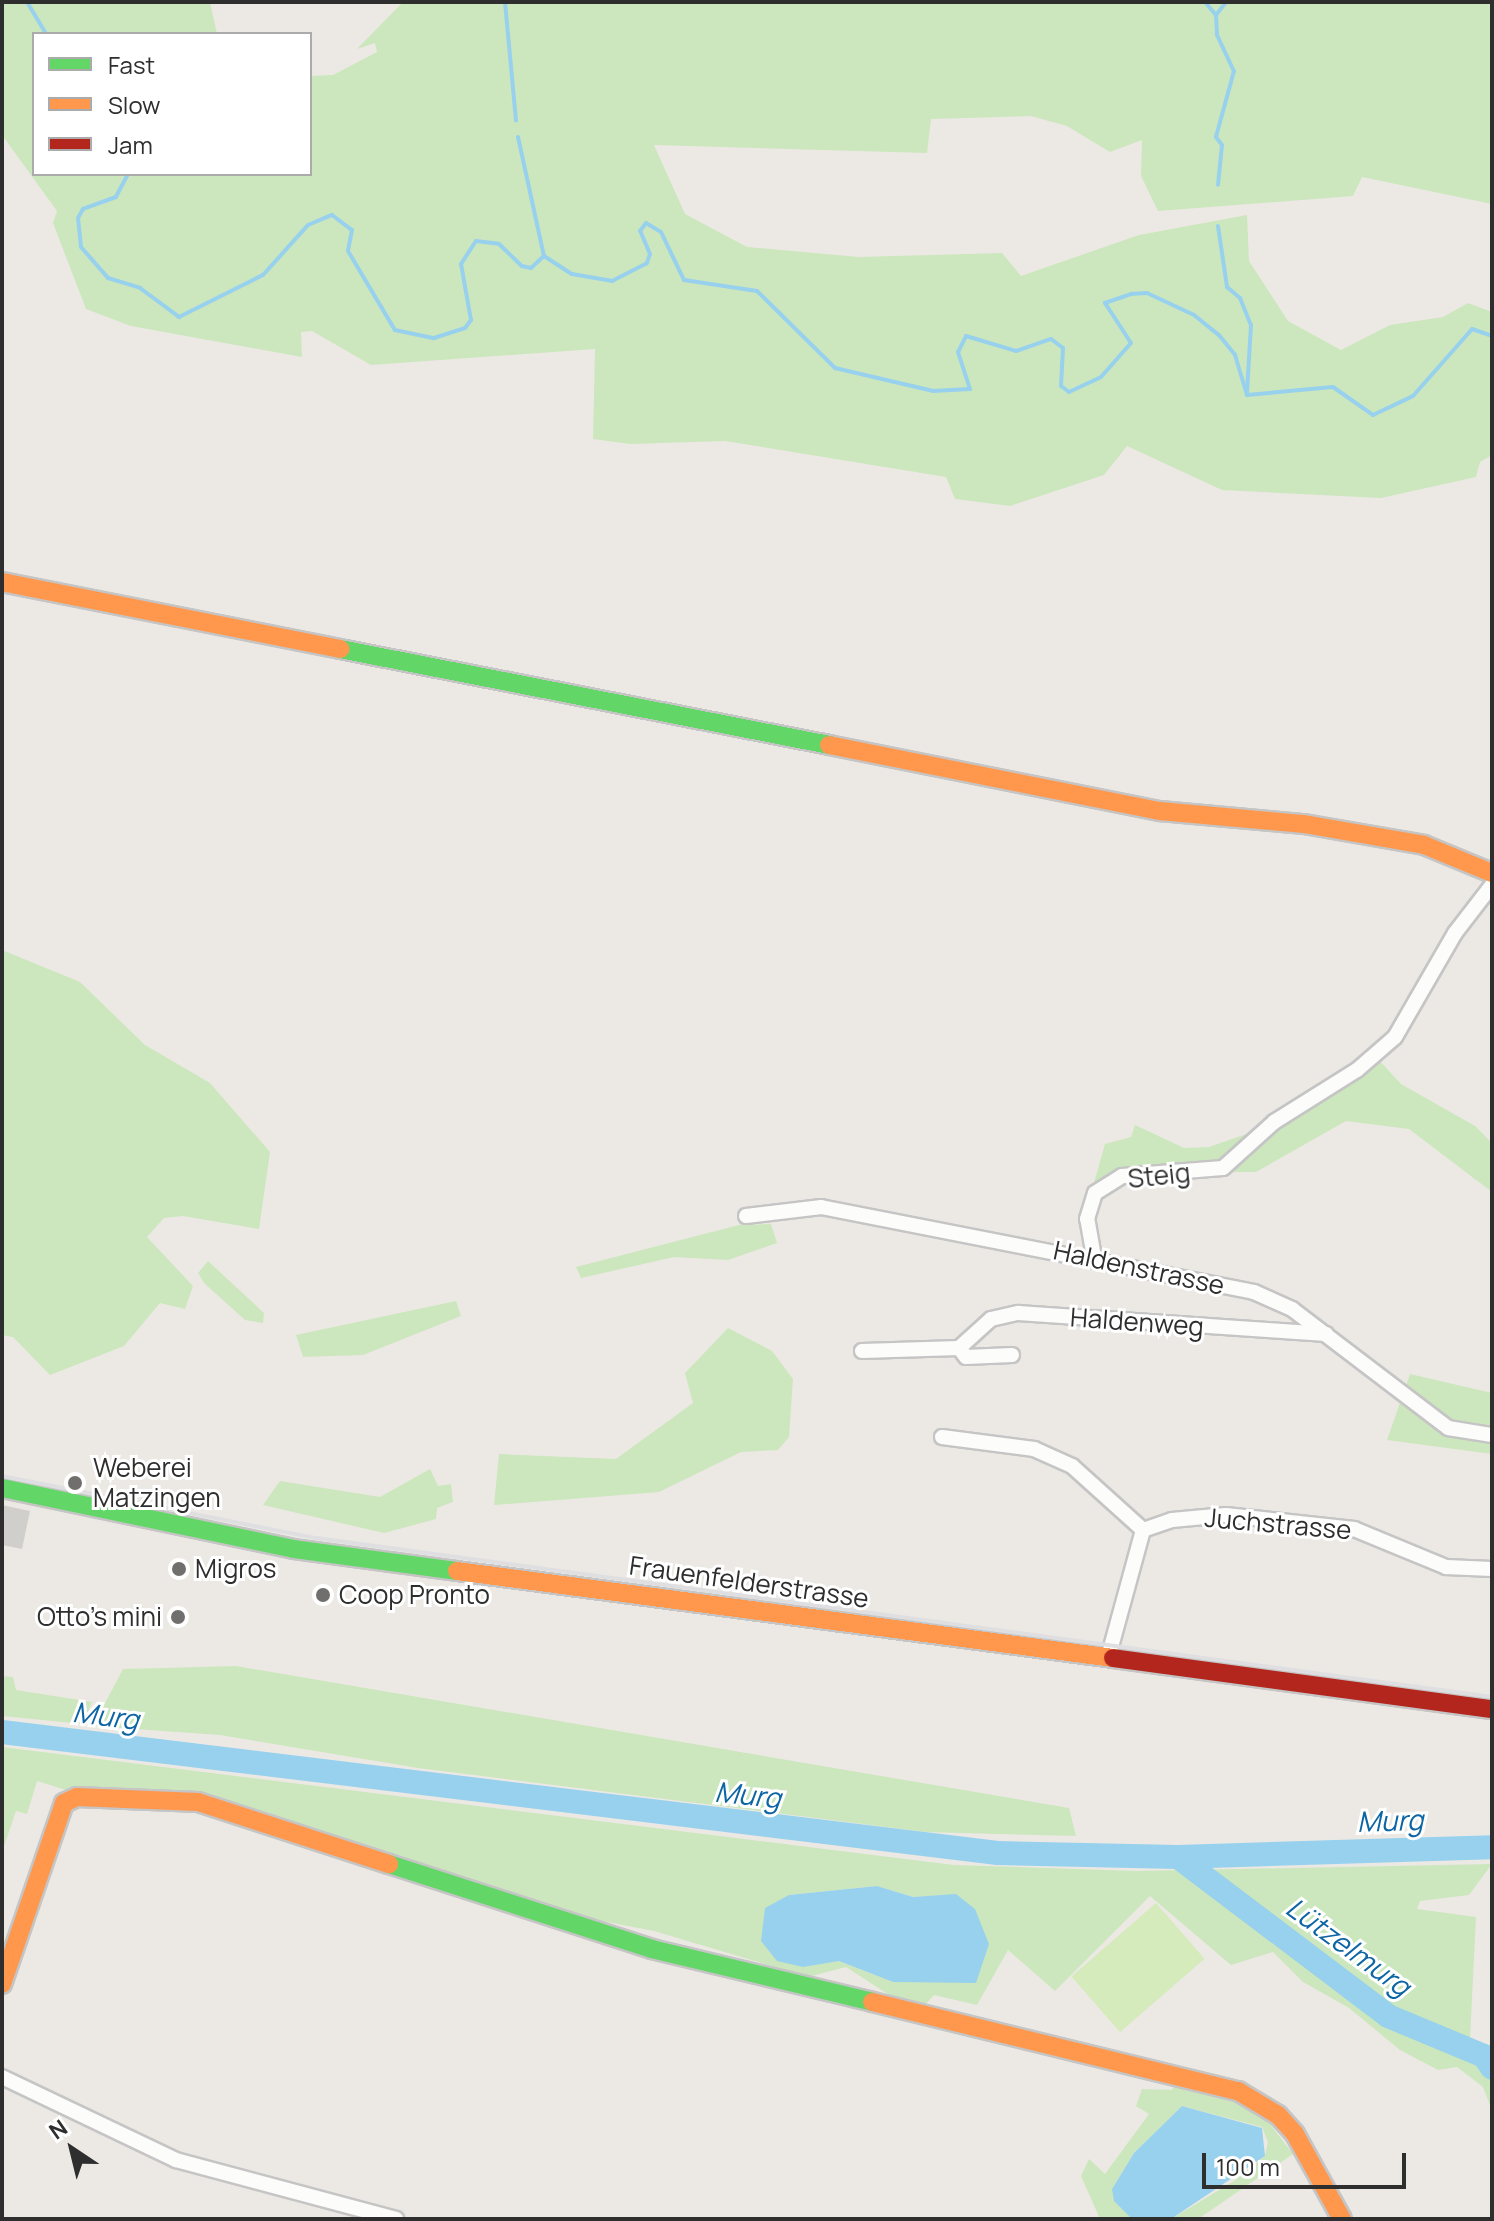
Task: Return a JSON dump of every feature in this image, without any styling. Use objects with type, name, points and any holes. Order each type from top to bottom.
[{"type":"street","points":[[2,582],[1145,809],[1424,845],[1492,873]]},
{"type":"street","name":"Steig","points":[[1094,1257],[1087,1219],[1095,1193],[1122,1176],[1223,1168],[1274,1122],[1357,1070],[1395,1037],[1455,933],[1492,885]]},
{"type":"street","name":"Haldenstrasse","points":[[746,1216],[821,1207],[1094,1257],[1254,1292],[1326,1334],[1448,1428],[1492,1435]]},
{"type":"street","name":"Haldenweg","points":[[959,1348],[991,1319],[1018,1313],[1326,1334]]},
{"type":"street","points":[[862,1351],[959,1348],[966,1357],[1012,1355]]},
{"type":"street","points":[[942,1437],[1034,1449],[1072,1466],[1143,1530],[1108,1658]]},
{"type":"street","name":"Frauenfelderstrasse","points":[[2,1488],[294,1549],[1492,1709]]},
{"type":"street","name":"Juchstrasse","points":[[1143,1530],[1199,1514],[1354,1529],[1446,1567],[1492,1569]]},
{"type":"street","points":[[2,1984],[64,1803],[77,1797],[198,1802],[652,1949],[1238,2091],[1278,2115],[1295,2134],[1342,2219]]},
{"type":"street","points":[[2,2077],[176,2160],[396,2219]]},
{"type":"green space","points":[[2,2],[210,2],[217,32],[32,32],[32,176],[312,176],[312,76],[333,75],[377,52],[375,43],[357,49],[403,2],[1492,2],[1492,204],[1362,177],[1353,196],[1158,211],[1141,176],[1142,140],[1110,152],[1067,126],[1031,116],[931,119],[927,153],[654,145],[685,214],[747,247],[859,257],[1002,253],[1021,276],[1139,235],[1247,215],[1249,261],[1288,321],[1341,350],[1390,325],[1443,317],[1468,303],[1492,312],[1492,455],[1480,462],[1476,477],[1381,498],[1222,490],[1127,446],[1104,475],[1010,506],[955,499],[946,477],[725,441],[630,444],[593,439],[595,349],[371,365],[312,331],[301,332],[302,357],[131,326],[86,309],[53,223],[57,211],[2,135]]},
{"type":"green space","points":[[2,950],[80,982],[145,1045],[210,1083],[270,1152],[259,1229],[183,1216],[164,1218],[147,1237],[193,1286],[185,1309],[160,1303],[124,1346],[50,1375],[13,1337],[2,1335]]},
{"type":"green space","points":[[1377,1058],[1401,1084],[1475,1126],[1492,1143],[1492,1192],[1409,1129],[1346,1121],[1256,1172],[1121,1172],[1094,1183],[1105,1144],[1131,1137],[1135,1125],[1184,1148],[1209,1147],[1255,1131]]},
{"type":"green space","points":[[771,1224],[777,1243],[728,1260],[674,1257],[581,1278],[576,1267],[739,1225]]},
{"type":"green space","points":[[208,1261],[264,1313],[263,1323],[245,1320],[204,1283],[198,1273]]},
{"type":"green space","points":[[456,1301],[461,1316],[363,1355],[303,1357],[296,1335]]},
{"type":"green space","points":[[728,1328],[772,1351],[793,1379],[789,1437],[778,1450],[741,1452],[659,1492],[494,1505],[499,1454],[616,1459],[693,1403],[685,1373]]},
{"type":"green space","points":[[1410,1374],[1492,1393],[1492,1454],[1387,1440]]},
{"type":"green space","points":[[430,1469],[438,1486],[451,1484],[453,1502],[437,1508],[436,1519],[384,1533],[263,1505],[280,1481],[380,1497]]},
{"type":"green space","points":[[236,1666],[1069,1808],[1076,1836],[926,1832],[418,1768],[220,1735],[93,1726],[123,1669]]},
{"type":"green space","points":[[2,1676],[13,1677],[16,1690],[92,1702],[83,1724],[2,1716]]},
{"type":"green space","points":[[2,1747],[954,1865],[1137,1871],[1492,1864],[1469,1895],[1420,1901],[1417,1909],[1476,1917],[1470,2039],[1492,2059],[1492,2111],[1483,2087],[1457,2067],[1438,2070],[1400,2050],[1349,2008],[1303,1982],[1273,1952],[1231,1965],[1150,1896],[1055,1991],[1008,1950],[977,2005],[934,1995],[923,2007],[897,2000],[846,1967],[808,1977],[654,1931],[513,1904],[237,1808],[66,1790],[37,1781],[27,1814],[16,1811],[2,1852]],"holes":[[[877,1886],[913,1897],[956,1895],[893,1982],[839,1961],[789,1895]]]},
{"type":"green space","points":[[1156,1903],[1205,1959],[1120,2032],[1071,1976]]},
{"type":"green space","points":[[1176,2083],[1259,2110],[1293,2154],[1198,2219],[1171,2219],[1234,2181],[1265,2156],[1268,2142],[1262,2127],[1182,2106],[1134,2153],[1112,2189],[1132,2219],[1100,2219],[1081,2176],[1089,2159],[1105,2174],[1149,2114],[1136,2106],[1142,2089],[1172,2090]]},
{"type":"water","points":[[877,1886],[913,1897],[956,1894],[975,1909],[989,1944],[976,1983],[893,1982],[839,1961],[803,1967],[777,1961],[761,1941],[765,1908],[789,1895]]},
{"type":"water","points":[[1182,2106],[1262,2128],[1265,2156],[1171,2219],[1132,2219],[1114,2201],[1112,2189],[1134,2153]]},
{"type":"building","points":[[2,1505],[30,1511],[22,1549],[2,1545]]},
{"type":"waterway","points":[[27,2],[45,32]]},
{"type":"waterway","points":[[505,2],[516,120]]},
{"type":"waterway","points":[[1205,2],[1216,15],[1217,35],[1234,71],[1216,137],[1222,145],[1218,185]]},
{"type":"waterway","points":[[1216,15],[1226,2]]},
{"type":"waterway","points":[[518,137],[544,256]]},
{"type":"waterway","points":[[127,176],[116,197],[83,209],[78,218],[81,247],[108,278],[140,288],[179,317],[263,275],[308,225],[332,215],[352,230],[348,251],[395,330],[434,338],[465,328],[471,320],[461,264],[476,241],[499,244],[522,266],[531,268],[544,256],[572,274],[612,281],[647,263],[650,254],[640,231],[646,223],[661,232],[684,280],[757,291],[835,368],[933,391],[970,389],[958,352],[966,336],[1016,351],[1051,339],[1063,348],[1061,386],[1069,392],[1101,377],[1131,343],[1105,303],[1131,294],[1147,293],[1194,315],[1219,335],[1235,355],[1247,395],[1333,387],[1373,415],[1413,396],[1472,329],[1492,336]]},
{"type":"waterway","points":[[1218,226],[1227,287],[1240,298],[1251,325],[1247,393]]},
{"type":"waterway","name":"Murg","points":[[2,1732],[998,1853],[1178,1857],[1492,1847]]},
{"type":"waterway","name":"Lützelmurg","points":[[1178,1857],[1388,2016],[1484,2056],[1492,2068]]},
{"type":"railway","points":[[2,1476],[316,1538],[1492,1697]]},
{"type":"traffic: fast","points":[[340,649],[829,745]]},
{"type":"traffic: fast","points":[[2,1488],[294,1549],[457,1571]]},
{"type":"traffic: fast","points":[[389,1864],[652,1949],[872,2002]]},
{"type":"traffic: slow","points":[[2,582],[340,649]]},
{"type":"traffic: slow","points":[[829,745],[1160,811],[1304,824],[1424,845],[1492,873]]},
{"type":"traffic: slow","points":[[457,1571],[1113,1658]]},
{"type":"traffic: slow","points":[[2,1984],[64,1803],[77,1797],[198,1802],[389,1864]]},
{"type":"traffic: slow","points":[[872,2002],[1238,2091],[1278,2115],[1295,2134],[1342,2219]]},
{"type":"traffic: jam","points":[[1113,1658],[1492,1709]]},
{"type":"place","name":"Weberei Matzingen","points":[[75,1483]]},
{"type":"place","name":"Migros","points":[[179,1569]]},
{"type":"place","name":"Coop Pronto","points":[[323,1595]]},
{"type":"place","name":"Otto's mini","points":[[178,1617]]}]
